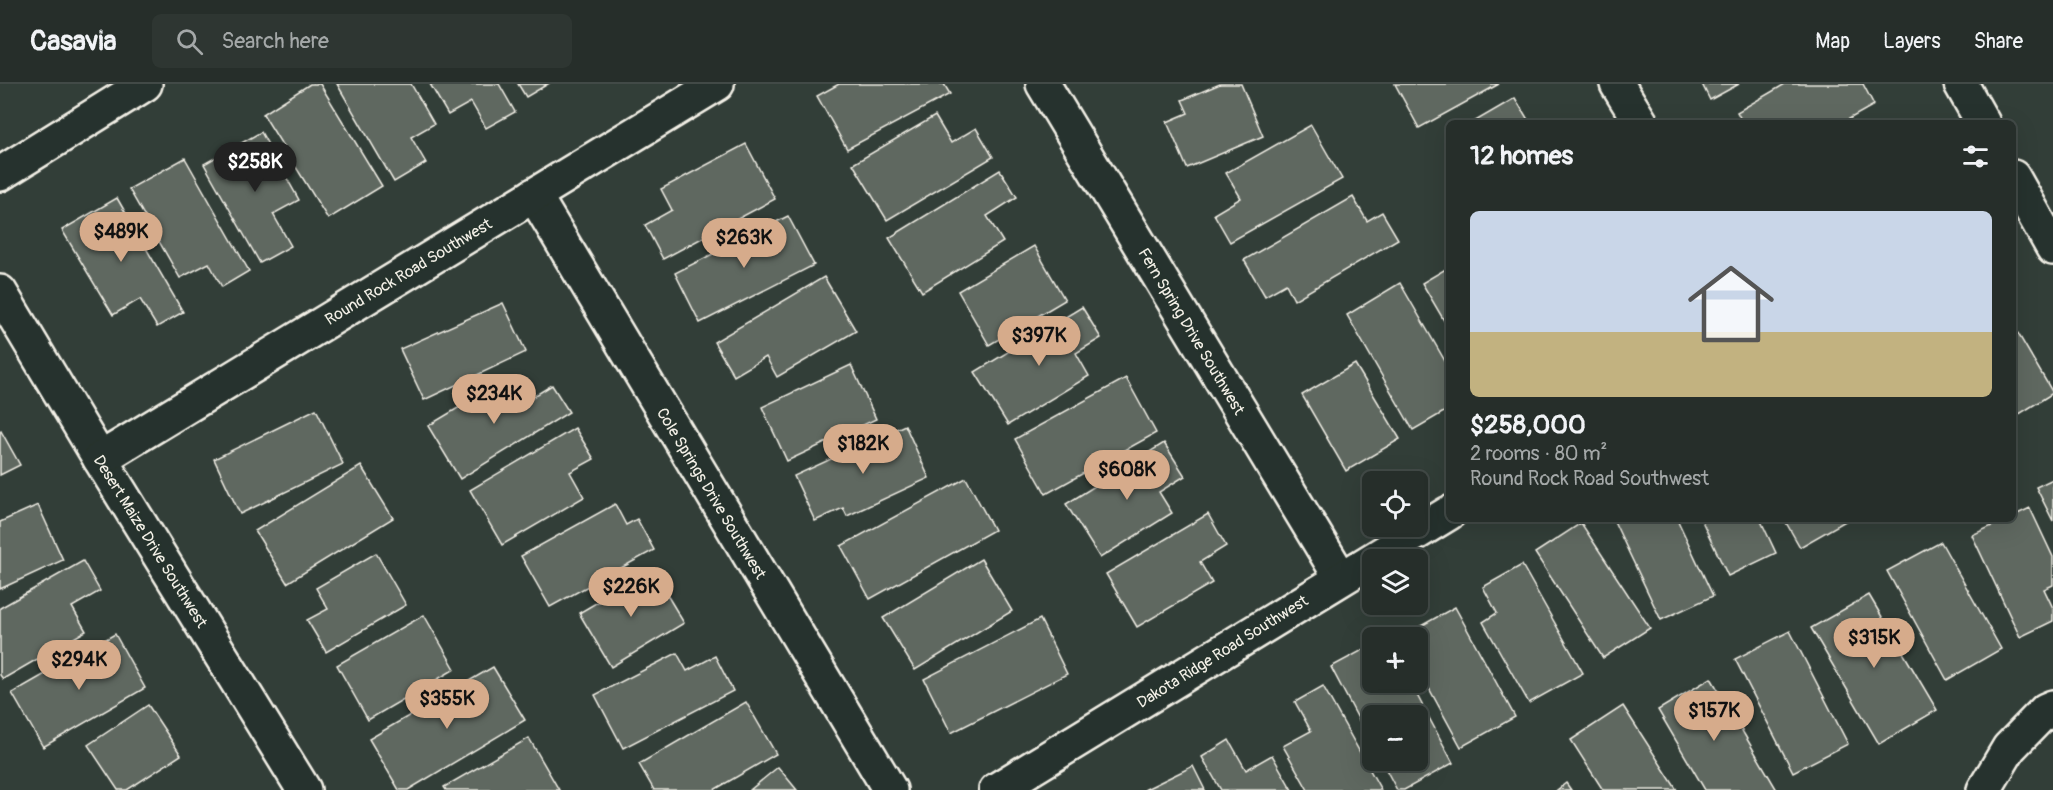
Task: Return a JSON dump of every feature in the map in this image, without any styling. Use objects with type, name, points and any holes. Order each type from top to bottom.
[{"type":"street","points":[[0,174],[145,84]]},
{"type":"street","name":"Round Rock Road Southwest","points":[[100,459],[717,84]]},
{"type":"street","name":"Fern Spring Drive Southwest","points":[[1043,84],[1341,578]]},
{"type":"street","points":[[1617,84],[1639,120]]},
{"type":"street","points":[[1961,84],[1981,120]]},
{"type":"street","points":[[2016,182],[2053,248]]},
{"type":"street","name":"Cole Springs Drive Southwest","points":[[534,195],[890,790]]},
{"type":"street","name":"Desert Maize Drive Southwest","points":[[0,292],[292,786]]},
{"type":"street","name":"Dakota Ridge Road Southwest","points":[[996,790],[1446,515]]},
{"type":"street","points":[[1984,790],[2009,748],[2046,710],[2053,707]]},
{"type":"building","points":[[310,84],[320,84],[382,186],[328,219],[263,114]]},
{"type":"building","points":[[337,84],[411,84],[434,124],[411,137],[426,163],[394,182]]},
{"type":"building","points":[[430,84],[499,84],[515,112],[486,128],[471,102],[448,115]]},
{"type":"building","points":[[518,84],[548,84],[526,97]]},
{"type":"building","points":[[839,84],[944,84],[950,94],[847,149],[817,96]]},
{"type":"building","points":[[1220,84],[1241,84],[1263,136],[1187,168],[1167,122],[1188,113],[1182,100]]},
{"type":"building","points":[[1395,84],[1499,84],[1419,128]]},
{"type":"building","points":[[1702,84],[1739,84],[1710,100]]},
{"type":"building","points":[[1785,84],[1863,84],[1874,105],[1847,120],[1741,120],[1737,112]]},
{"type":"building","points":[[1515,98],[1528,120],[1477,120]]},
{"type":"building","points":[[935,116],[951,143],[976,128],[993,157],[887,220],[853,164]]},
{"type":"building","points":[[1311,125],[1342,179],[1230,242],[1214,214],[1241,198],[1226,173]]},
{"type":"building","points":[[261,132],[299,200],[273,214],[291,246],[260,263],[204,164]]},
{"type":"building","points":[[746,144],[775,199],[663,259],[645,225],[672,210],[661,189]]},
{"type":"building","points":[[185,158],[249,271],[222,287],[209,263],[180,278],[129,189]]},
{"type":"building","points":[[1000,170],[1017,197],[987,216],[1003,242],[922,292],[889,238]]},
{"type":"building","points":[[1353,197],[1367,221],[1382,212],[1398,239],[1294,300],[1286,284],[1265,296],[1244,260]]},
{"type":"building","points":[[117,198],[183,312],[157,327],[140,299],[113,315],[62,230]]},
{"type":"building","points":[[788,216],[814,265],[700,323],[675,273]]},
{"type":"building","points":[[1034,246],[1065,300],[989,345],[958,291]]},
{"type":"building","points":[[1446,269],[1446,324],[1422,283]]},
{"type":"building","points":[[824,277],[856,331],[777,377],[766,357],[734,376],[714,342]]},
{"type":"building","points":[[1400,283],[1446,363],[1446,411],[1413,430],[1347,315]]},
{"type":"building","points":[[503,303],[526,352],[424,400],[400,349]]},
{"type":"building","points":[[1082,307],[1101,338],[1076,353],[1089,376],[1008,425],[975,372]]},
{"type":"building","points":[[2016,330],[2053,393],[2016,416]]},
{"type":"building","points":[[1355,364],[1400,439],[1346,471],[1302,395]]},
{"type":"building","points":[[851,365],[876,419],[787,461],[762,407]]},
{"type":"building","points":[[508,378],[523,403],[552,385],[569,412],[460,479],[428,426]]},
{"type":"building","points":[[1126,378],[1156,433],[1046,494],[1015,439]]},
{"type":"building","points":[[316,409],[343,464],[240,514],[214,459]]},
{"type":"building","points":[[905,425],[929,478],[847,516],[843,508],[815,521],[794,476]]},
{"type":"building","points":[[575,428],[594,459],[570,472],[584,497],[502,545],[470,490]]},
{"type":"building","points":[[0,432],[20,465],[0,475]]},
{"type":"building","points":[[1164,443],[1185,476],[1159,492],[1172,513],[1100,558],[1066,504]]},
{"type":"building","points":[[361,466],[393,518],[287,583],[255,531]]},
{"type":"building","points":[[966,478],[994,530],[870,599],[841,546]]},
{"type":"building","points":[[2053,479],[2053,521],[2036,487]]},
{"type":"building","points":[[615,504],[626,525],[637,519],[654,550],[550,607],[521,556]]},
{"type":"building","points":[[38,505],[63,560],[0,589],[0,522]]},
{"type":"building","points":[[2030,508],[2053,557],[2053,585],[2044,589],[2053,608],[2053,621],[2020,637],[1972,535],[2000,522],[2016,522],[2016,515]]},
{"type":"building","points":[[1208,514],[1226,546],[1200,562],[1212,583],[1137,627],[1106,574]]},
{"type":"building","points":[[1614,522],[1678,522],[1713,596],[1661,620]]},
{"type":"building","points":[[1702,522],[1761,522],[1776,553],[1728,576]]},
{"type":"building","points":[[1786,522],[1844,522],[1800,547]]},
{"type":"building","points":[[1581,523],[1650,628],[1603,658],[1535,553]]},
{"type":"building","points":[[1941,542],[2001,649],[1947,680],[1887,571]]},
{"type":"building","points":[[376,553],[406,605],[326,652],[307,620],[328,609],[316,588]]},
{"type":"building","points":[[981,559],[1012,611],[915,670],[883,618]]},
{"type":"building","points":[[83,561],[100,591],[72,607],[86,631],[3,679],[0,675],[0,608]]},
{"type":"building","points":[[1522,565],[1583,673],[1529,703],[1483,622],[1497,613],[1483,587]]},
{"type":"building","points":[[652,570],[684,623],[611,667],[579,613]]},
{"type":"building","points":[[1869,595],[1937,710],[1879,744],[1811,628]]},
{"type":"building","points":[[1455,607],[1515,717],[1461,747],[1428,686],[1428,627],[1419,627]]},
{"type":"building","points":[[424,615],[455,669],[368,720],[337,665]]},
{"type":"building","points":[[1040,619],[1067,674],[951,733],[924,679]]},
{"type":"building","points":[[1790,631],[1848,744],[1793,772],[1735,659]]},
{"type":"building","points":[[115,634],[145,688],[43,747],[12,693]]},
{"type":"building","points":[[1362,650],[1362,693],[1416,693],[1422,705],[1362,705],[1362,726],[1331,667]]},
{"type":"building","points":[[677,653],[687,671],[715,656],[733,691],[623,748],[595,695]]},
{"type":"building","points":[[493,667],[525,720],[408,790],[399,790],[369,739]]},
{"type":"building","points":[[1711,678],[1777,790],[1705,790],[1658,710]]},
{"type":"building","points":[[1323,686],[1362,756],[1362,771],[1370,771],[1381,790],[1308,790],[1283,746],[1311,731],[1295,702]]},
{"type":"building","points":[[746,702],[776,754],[714,790],[654,790],[639,764]]},
{"type":"building","points":[[148,705],[181,755],[127,790],[118,790],[88,745]]},
{"type":"building","points":[[1623,706],[1677,790],[1603,790],[1571,740]]},
{"type":"building","points":[[1428,716],[1453,763],[1404,790],[1397,790],[1387,771],[1428,771]]},
{"type":"building","points":[[529,738],[559,790],[446,790],[444,787]]},
{"type":"building","points":[[1229,740],[1246,770],[1272,755],[1292,790],[1221,790],[1202,757]]},
{"type":"building","points":[[1193,766],[1205,790],[1144,790]]},
{"type":"building","points":[[778,767],[797,790],[750,790]]},
{"type":"building","points":[[1566,783],[1571,790],[1557,790]]}]
